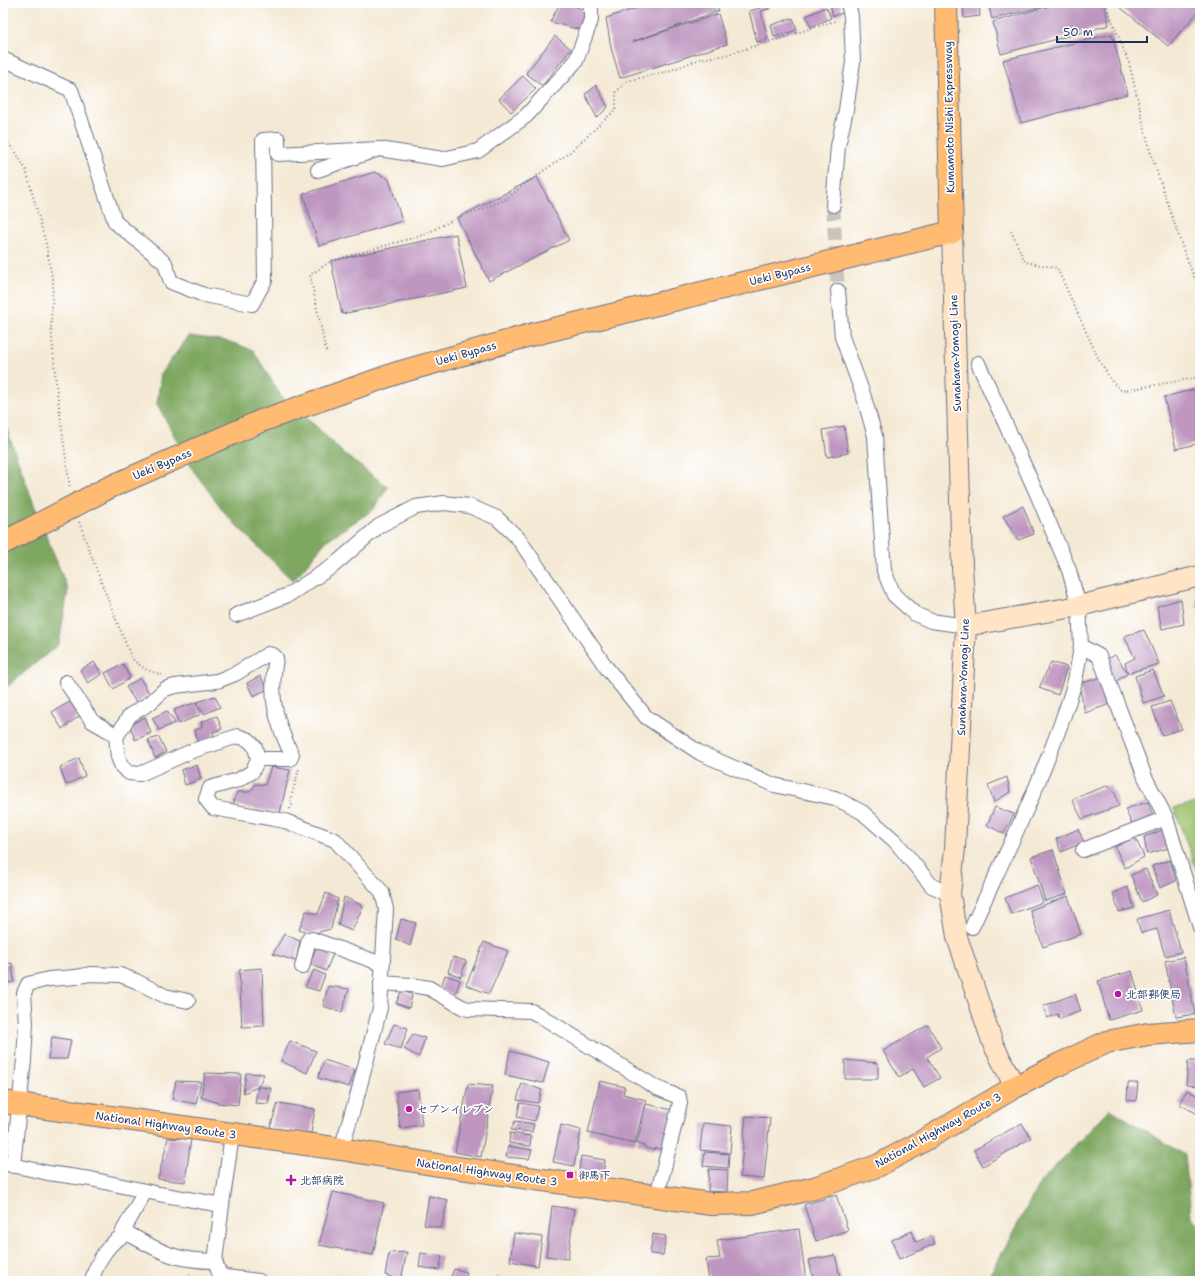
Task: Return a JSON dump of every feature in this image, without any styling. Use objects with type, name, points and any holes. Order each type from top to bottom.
[{"type":"highway","name":"Kumamoto Nishi Expressway","points":[[946,3],[952,232]]},
{"type":"highway","name":"Ueki Bypass","points":[[3,543],[108,488],[261,421],[398,373],[534,334],[952,232]]},
{"type":"highway","name":"National Highway Route 3","points":[[11,1103],[341,1149],[438,1165],[711,1204],[752,1202],[814,1188],[877,1166],[1015,1087],[1107,1042],[1148,1034],[1200,1030]]},
{"type":"main road","name":"Sunahara-Yomogi Line","points":[[952,232],[962,567],[966,626],[955,848],[950,894],[958,937],[994,1044],[1015,1087]]},
{"type":"main road","points":[[966,626],[1079,606],[1200,576]]},
{"type":"street","points":[[3,59],[71,90],[115,222],[165,263],[171,282],[204,295],[252,304],[264,280],[263,140],[278,139],[278,154],[379,149],[443,158],[478,151],[526,116],[576,61],[591,20],[591,3]]},
{"type":"street","points":[[833,206],[838,146],[846,110],[853,62],[849,10]]},
{"type":"street","points":[[318,170],[379,149]]},
{"type":"street","points":[[838,291],[842,338],[863,394],[875,436],[884,571],[894,595],[915,614],[931,621],[966,626]]},
{"type":"street","points":[[972,927],[1030,804],[1074,684],[1081,646],[1079,606],[1069,570],[1038,494],[978,364]]},
{"type":"street","points":[[236,615],[288,595],[332,566],[380,526],[416,507],[444,503],[469,506],[497,518],[518,538],[606,667],[646,717],[700,753],[774,785],[836,798],[862,812],[895,842],[932,886],[950,894]]},
{"type":"street","points":[[1081,646],[1098,656],[1145,777],[1166,818],[1200,927]]},
{"type":"street","points":[[258,758],[290,759],[292,755],[282,735],[276,717],[273,697],[276,658],[273,655],[268,654],[235,674],[223,679],[192,685],[175,686],[165,689],[150,703],[130,714],[116,735],[118,757],[122,767],[129,773],[140,774],[192,751],[238,736],[248,740],[255,747],[258,758],[252,772],[238,780],[210,788],[206,799],[213,808],[285,820],[335,840],[382,892],[386,909],[380,1008],[358,1093],[341,1149]]},
{"type":"street","points":[[66,682],[92,721],[116,735]]},
{"type":"street","points":[[1083,850],[1166,818]]},
{"type":"street","points":[[302,967],[309,940],[312,939],[382,964]]},
{"type":"street","points":[[188,1001],[165,996],[136,981],[120,975],[90,974],[76,977],[49,979],[28,984],[24,992],[26,1024],[24,1060],[11,1103],[8,1164],[48,1173],[91,1179],[144,1191],[222,1205]]},
{"type":"street","points":[[381,983],[412,985],[429,988],[468,1009],[531,1012],[539,1015],[657,1088],[679,1097],[680,1103],[657,1196]]},
{"type":"street","points":[[232,1135],[215,1261],[219,1273],[225,1276],[259,1281]]},
{"type":"street","points":[[123,1235],[123,1231],[144,1191]]},
{"type":"street","points":[[92,1281],[94,1271],[107,1249],[123,1235],[130,1234],[169,1255],[194,1261],[215,1261]]},
{"type":"path","points":[[1105,3],[1129,63],[1150,151],[1184,252],[1200,291]]},
{"type":"path","points":[[326,351],[310,275],[331,261],[423,235],[457,218],[506,200],[522,186],[569,153],[616,109],[616,92],[627,81],[669,71],[700,59],[733,53],[849,10]]},
{"type":"path","points":[[3,137],[17,154],[26,170],[46,244],[53,283],[51,326],[56,384],[70,490]]},
{"type":"path","points":[[1011,231],[1025,262],[1056,268],[1099,360],[1113,383],[1122,392],[1200,377]]},
{"type":"path","points":[[79,520],[103,587],[132,659],[145,669],[192,685]]},
{"type":"path","points":[[285,820],[292,805],[291,798],[298,769],[292,755]]},
{"type":"green space","points":[[189,336],[227,341],[253,350],[281,396],[317,427],[345,455],[388,487],[373,510],[327,540],[293,581],[228,517],[193,470],[157,404],[161,373]]},
{"type":"green space","points":[[3,419],[33,502],[68,590],[59,644],[3,690]]},
{"type":"green space","points":[[1200,802],[1200,880],[1174,808]]},
{"type":"green space","points":[[1110,1109],[1185,1155],[1191,1216],[1200,1226],[1200,1281],[985,1281],[996,1264],[1041,1181]]},
{"type":"building","points":[[560,3],[566,3],[587,11],[581,30],[550,22]]},
{"type":"building","points":[[653,3],[716,3],[719,11],[632,42],[718,14],[727,44],[620,78],[611,48],[606,18]]},
{"type":"building","points":[[830,3],[840,3],[843,13],[833,16]]},
{"type":"building","points":[[963,3],[979,3],[980,16],[964,18]]},
{"type":"building","points":[[988,3],[1053,3],[1053,4],[992,19]]},
{"type":"building","points":[[1060,3],[1104,3],[1109,25],[1001,54],[993,22]]},
{"type":"building","points":[[1115,3],[1200,3],[1200,10],[1168,46]]},
{"type":"building","points":[[768,6],[769,9],[761,11],[768,39],[757,42],[749,11]]},
{"type":"building","points":[[826,7],[831,18],[811,27],[806,16]]},
{"type":"building","points":[[793,18],[797,30],[774,37],[771,25]]},
{"type":"building","points":[[1112,34],[1128,94],[1021,123],[1003,60]]},
{"type":"building","points":[[555,36],[571,49],[542,86],[526,73]]},
{"type":"building","points":[[523,76],[536,89],[511,112],[499,99]]},
{"type":"building","points":[[596,85],[608,107],[597,118],[585,94]]},
{"type":"building","points":[[375,172],[389,179],[402,221],[319,246],[303,194]]},
{"type":"building","points":[[537,177],[569,240],[489,281],[457,218]]},
{"type":"building","points":[[456,234],[467,288],[342,314],[331,261]]},
{"type":"building","points":[[1200,388],[1200,443],[1176,449],[1164,397]]},
{"type":"building","points":[[844,426],[848,453],[827,457],[823,430]]},
{"type":"building","points":[[1200,469],[1200,482],[1196,470]]},
{"type":"building","points":[[1023,506],[1034,534],[1018,540],[1003,516]]},
{"type":"building","points":[[1200,588],[1200,607],[1197,608],[1196,589]]},
{"type":"building","points":[[1181,599],[1184,624],[1162,629],[1157,606]]},
{"type":"building","points":[[1144,630],[1159,664],[1128,673],[1125,663],[1135,658],[1124,636]]},
{"type":"building","points":[[1115,655],[1128,673],[1115,682],[1105,660]]},
{"type":"building","points":[[94,662],[102,674],[88,683],[80,670]]},
{"type":"building","points":[[1051,662],[1067,667],[1058,695],[1039,688]]},
{"type":"building","points":[[123,664],[130,678],[113,689],[105,673]]},
{"type":"building","points":[[1153,670],[1164,696],[1143,703],[1135,676]]},
{"type":"building","points":[[260,676],[268,689],[253,696],[247,683]]},
{"type":"building","points":[[1101,677],[1110,704],[1085,713],[1079,684]]},
{"type":"building","points":[[140,678],[149,693],[137,704],[126,687]]},
{"type":"building","points":[[215,696],[220,707],[204,714],[196,703],[201,714],[179,724],[174,710]]},
{"type":"building","points":[[1170,701],[1182,729],[1162,735],[1152,707]]},
{"type":"building","points":[[70,702],[82,714],[62,729],[52,712]]},
{"type":"building","points":[[167,711],[175,723],[159,730],[152,718]]},
{"type":"building","points":[[217,716],[222,729],[213,732],[214,736],[198,743],[195,730],[202,727],[201,722]]},
{"type":"building","points":[[145,717],[151,733],[135,740],[130,725]]},
{"type":"building","points":[[159,737],[166,752],[155,758],[148,740]]},
{"type":"building","points":[[79,758],[85,776],[66,785],[60,767]]},
{"type":"building","points":[[197,765],[201,779],[185,785],[181,770]]},
{"type":"building","points":[[271,767],[290,770],[280,813],[233,805],[237,792],[250,792],[256,784],[265,785]]},
{"type":"building","points":[[1007,777],[1010,792],[994,802],[988,785]]},
{"type":"building","points":[[1109,785],[1115,793],[1119,806],[1082,819],[1072,799]]},
{"type":"building","points":[[1148,802],[1154,819],[1133,826],[1125,809]]},
{"type":"building","points":[[995,807],[1014,814],[1004,834],[987,825]]},
{"type":"building","points":[[1078,829],[1084,842],[1061,852],[1056,839]]},
{"type":"building","points":[[1162,830],[1169,848],[1147,854],[1144,837]]},
{"type":"building","points":[[1135,837],[1144,857],[1125,868],[1115,847]]},
{"type":"building","points":[[1053,850],[1067,894],[1045,901],[1031,857]]},
{"type":"building","points":[[1170,860],[1176,881],[1160,888],[1152,866]]},
{"type":"building","points":[[1146,869],[1157,895],[1142,902],[1131,875]]},
{"type":"building","points":[[1037,885],[1043,902],[1011,914],[1005,898]]},
{"type":"building","points":[[1128,887],[1134,908],[1119,912],[1113,893]]},
{"type":"building","points":[[326,893],[338,899],[331,929],[310,934],[299,930],[306,911],[318,914]]},
{"type":"building","points":[[1068,896],[1081,934],[1043,947],[1030,910]]},
{"type":"building","points":[[344,897],[363,906],[352,931],[338,925]]},
{"type":"building","points":[[1169,910],[1181,952],[1165,956],[1157,929],[1141,933],[1137,919]]},
{"type":"building","points":[[401,919],[416,923],[410,946],[396,939]]},
{"type":"building","points":[[284,934],[300,941],[296,961],[273,954]]},
{"type":"building","points":[[484,942],[508,951],[489,994],[466,985]]},
{"type":"building","points":[[316,947],[333,954],[326,971],[310,964]]},
{"type":"building","points":[[453,957],[466,961],[461,977],[448,972]]},
{"type":"building","points":[[1184,957],[1195,1014],[1176,1017],[1165,961]]},
{"type":"building","points":[[12,963],[14,982],[3,983],[3,964]]},
{"type":"building","points":[[262,968],[264,1026],[242,1027],[239,970]]},
{"type":"building","points":[[314,970],[325,975],[319,991],[305,987]]},
{"type":"building","points":[[1132,971],[1143,1010],[1109,1020],[1098,981]]},
{"type":"building","points":[[445,975],[460,980],[455,995],[440,990]]},
{"type":"building","points":[[328,986],[349,989],[342,1012],[323,1006]]},
{"type":"building","points":[[402,990],[412,995],[409,1008],[396,1003]]},
{"type":"building","points":[[1075,994],[1081,1011],[1059,1019],[1058,1014],[1047,1018],[1043,1006]]},
{"type":"building","points":[[394,1024],[408,1028],[401,1049],[385,1044]]},
{"type":"building","points":[[928,1025],[941,1048],[927,1057],[940,1078],[924,1087],[913,1069],[899,1077],[883,1051]]},
{"type":"building","points":[[413,1034],[425,1038],[419,1057],[404,1049]]},
{"type":"building","points":[[52,1037],[71,1040],[67,1059],[48,1059]]},
{"type":"building","points":[[290,1041],[316,1051],[307,1073],[281,1061]]},
{"type":"building","points":[[510,1051],[549,1062],[543,1083],[505,1075]]},
{"type":"building","points":[[324,1060],[355,1070],[349,1087],[318,1078]]},
{"type":"building","points":[[845,1060],[878,1063],[878,1079],[845,1079]]},
{"type":"building","points":[[1188,1061],[1199,1061],[1197,1086],[1186,1085]]},
{"type":"building","points":[[205,1073],[241,1074],[238,1105],[218,1103],[201,1097]]},
{"type":"building","points":[[246,1073],[264,1074],[258,1087],[243,1093]]},
{"type":"building","points":[[176,1081],[201,1082],[196,1104],[172,1099]]},
{"type":"building","points":[[600,1081],[625,1087],[623,1094],[646,1100],[635,1144],[588,1133]]},
{"type":"building","points":[[522,1083],[542,1090],[538,1103],[517,1100]]},
{"type":"building","points":[[1128,1083],[1138,1083],[1136,1101],[1127,1100]]},
{"type":"building","points":[[468,1084],[493,1086],[481,1157],[455,1152]]},
{"type":"building","points":[[258,1087],[271,1088],[268,1104],[255,1103]]},
{"type":"building","name":"セブンイレブン","points":[[418,1089],[422,1125],[400,1128],[396,1092]]},
{"type":"building","points":[[1187,1090],[1200,1097],[1200,1111],[1198,1114],[1179,1104]]},
{"type":"building","points":[[278,1103],[315,1109],[311,1133],[270,1128]]},
{"type":"building","points":[[520,1103],[538,1106],[535,1121],[517,1117]]},
{"type":"building","points":[[646,1104],[672,1110],[663,1150],[645,1148],[645,1146],[637,1144]]},
{"type":"building","points":[[746,1116],[770,1118],[764,1179],[740,1177]]},
{"type":"building","points":[[515,1121],[534,1124],[532,1132],[511,1130]]},
{"type":"building","points":[[703,1123],[732,1126],[730,1153],[700,1150]]},
{"type":"building","points":[[1022,1123],[1031,1138],[983,1166],[974,1150]]},
{"type":"building","points":[[561,1125],[581,1130],[574,1166],[553,1162]]},
{"type":"building","points":[[510,1133],[531,1136],[530,1146],[509,1143]]},
{"type":"building","points":[[168,1138],[191,1139],[185,1182],[158,1179]]},
{"type":"building","points":[[508,1146],[532,1150],[529,1159],[506,1157]]},
{"type":"building","points":[[705,1152],[729,1154],[728,1168],[703,1166]]},
{"type":"building","points":[[581,1156],[605,1160],[603,1175],[579,1171]]},
{"type":"building","points":[[709,1169],[728,1170],[727,1192],[708,1191]]},
{"type":"building","points":[[333,1192],[384,1203],[373,1255],[319,1245]]},
{"type":"building","points":[[836,1195],[848,1230],[816,1241],[804,1205]]},
{"type":"building","points":[[429,1196],[448,1200],[441,1228],[424,1225]]},
{"type":"building","points":[[552,1206],[574,1209],[568,1259],[546,1256]]},
{"type":"building","points":[[799,1229],[806,1281],[709,1281],[706,1259],[720,1258],[717,1240]]},
{"type":"building","points":[[912,1231],[916,1242],[932,1236],[935,1244],[899,1259],[892,1240]]},
{"type":"building","points":[[514,1233],[542,1237],[538,1266],[510,1261]]},
{"type":"building","points":[[653,1234],[666,1236],[663,1255],[650,1254]]},
{"type":"building","points":[[407,1252],[401,1280],[385,1275],[389,1253]]},
{"type":"building","points":[[421,1253],[442,1256],[439,1270],[419,1267]]},
{"type":"building","points":[[835,1255],[841,1281],[814,1281],[809,1260]]},
{"type":"building","points":[[454,1269],[467,1272],[465,1281],[449,1281]]},
{"type":"building","points":[[496,1277],[510,1280],[510,1281],[496,1281]]},
{"type":"tunnel","points":[[833,205],[838,291]]},
{"type":"place","name":"北部郵便局","points":[[1118,994]]},
{"type":"place","name":"セブンイレブン","points":[[409,1109]]},
{"type":"place","name":"御馬下","points":[[570,1175]]},
{"type":"place","name":"北部病院","points":[[291,1180]]}]
